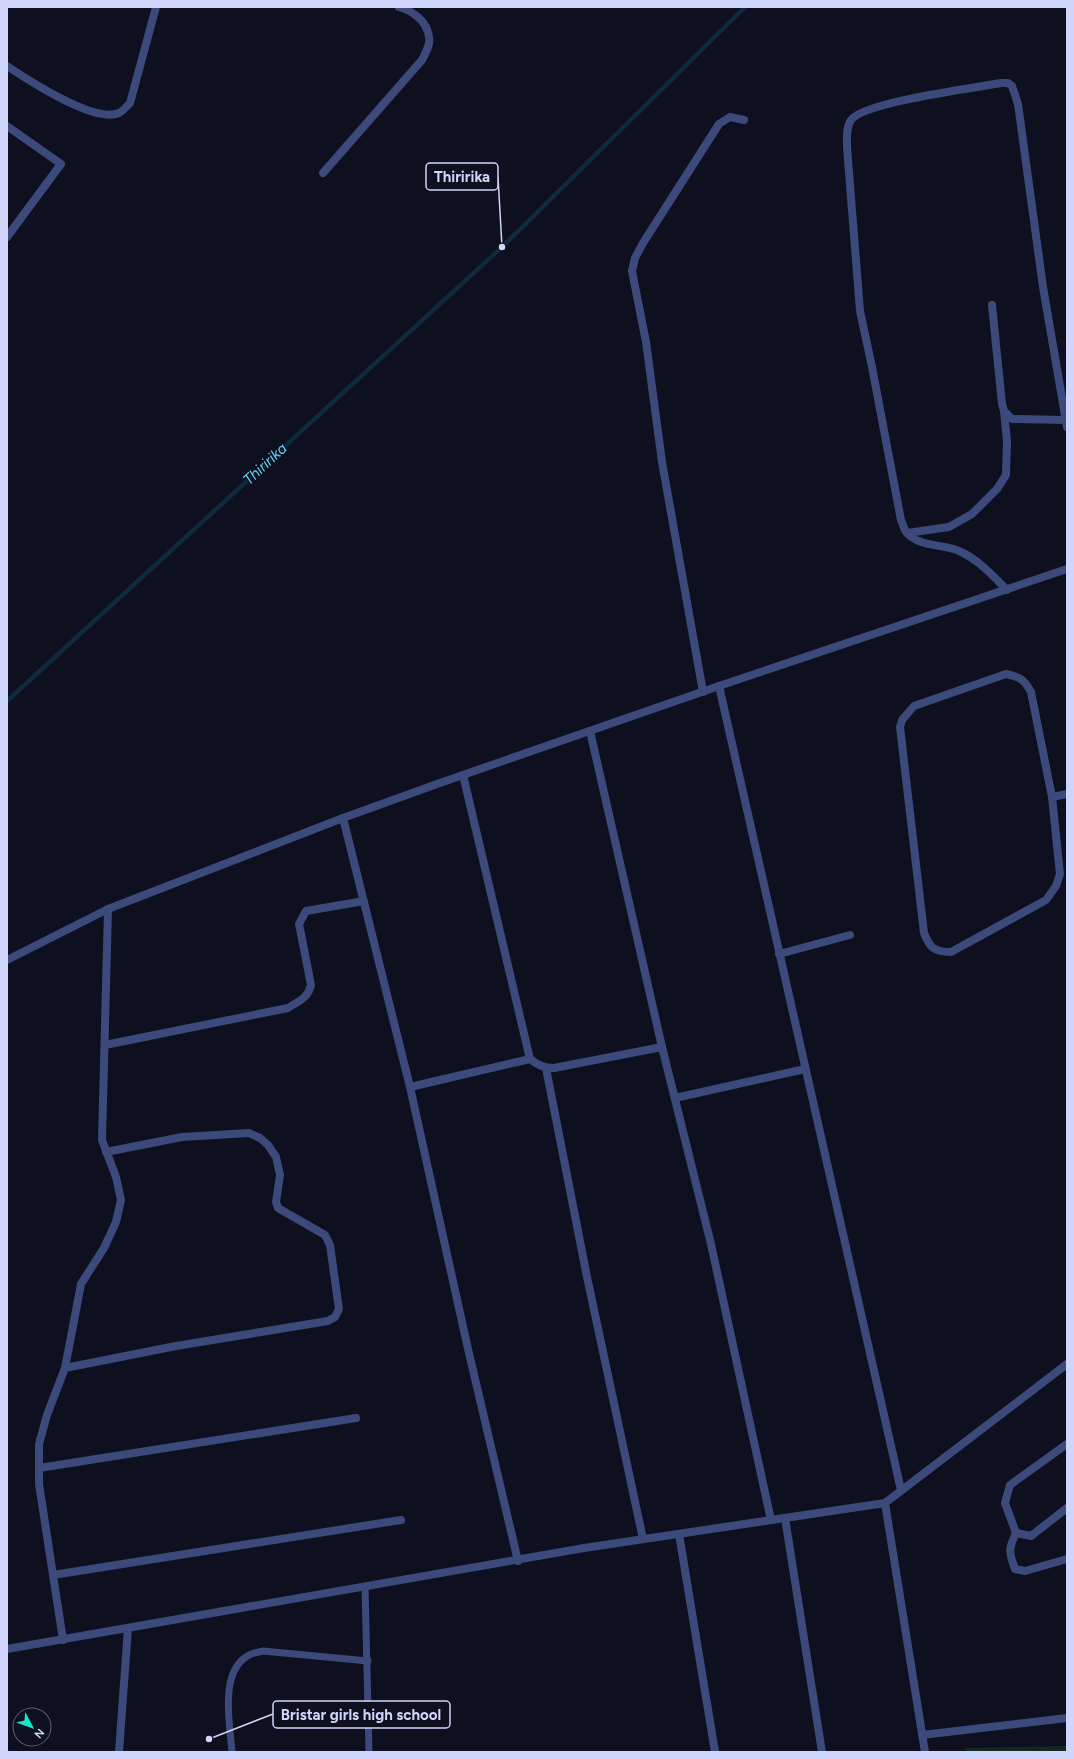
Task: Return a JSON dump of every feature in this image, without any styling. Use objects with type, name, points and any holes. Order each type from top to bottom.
[{"type":"street","points":[[7,66],[34,84],[88,111],[106,115],[119,113],[130,103],[156,7]]},
{"type":"street","points":[[323,173],[422,60],[429,43],[429,37],[422,22],[417,16],[411,11],[399,7]]},
{"type":"street","points":[[1004,411],[1012,418],[1066,424],[1065,405],[1043,287],[1018,104],[1012,86],[1008,83],[1001,83],[889,104],[858,114],[849,123],[847,147],[860,311],[901,520],[907,533],[916,541],[941,545],[960,551],[978,564],[1007,590]]},
{"type":"street","points":[[703,692],[664,477],[646,342],[632,271],[635,258],[643,243],[719,124],[730,117],[744,120]]},
{"type":"street","points":[[7,126],[61,164],[7,237]]},
{"type":"street","points":[[907,533],[949,527],[972,514],[997,489],[1006,475],[1007,441],[992,305]]},
{"type":"street","points":[[7,960],[108,909],[343,818],[719,686],[1067,569]]},
{"type":"street","points":[[1006,674],[1018,677],[1026,682],[1031,692],[1052,797],[1060,874],[1056,886],[1046,900],[951,952],[938,952],[929,944],[924,933],[900,727],[906,713],[914,706],[1006,674]]},
{"type":"street","points":[[719,686],[902,1490]]},
{"type":"street","points":[[590,731],[662,1047],[711,1244],[771,1520]]},
{"type":"street","points":[[464,775],[530,1059],[538,1065],[546,1068],[662,1047]]},
{"type":"street","points":[[1052,797],[1067,794]]},
{"type":"street","points":[[343,818],[410,1087],[468,1349],[518,1561]]},
{"type":"street","points":[[105,1045],[288,1008],[306,998],[309,993],[310,985],[299,924],[303,915],[306,911],[364,901]]},
{"type":"street","points":[[63,1640],[39,1484],[39,1444],[65,1368],[81,1284],[104,1248],[116,1222],[121,1200],[116,1177],[102,1140],[108,909]]},
{"type":"street","points":[[779,954],[850,935]]},
{"type":"street","points":[[410,1087],[530,1059]]},
{"type":"street","points":[[546,1068],[587,1277],[643,1539]]},
{"type":"street","points":[[675,1098],[805,1069]]},
{"type":"street","points":[[65,1368],[183,1345],[328,1322],[336,1317],[339,1309],[330,1245],[325,1235],[278,1208],[276,1202],[280,1175],[276,1157],[268,1145],[260,1138],[249,1133],[182,1137],[106,1152]]},
{"type":"street","points":[[7,1649],[643,1539],[885,1503],[1067,1364]]},
{"type":"street","points":[[39,1468],[356,1418]]},
{"type":"street","points":[[1067,1444],[1010,1485],[1005,1503],[1016,1533],[1011,1544],[1009,1554],[1015,1568],[1026,1571],[1067,1559]]},
{"type":"street","points":[[885,1503],[925,1752]]},
{"type":"street","points":[[1016,1533],[1031,1536],[1067,1508]]},
{"type":"street","points":[[785,1518],[822,1752]]},
{"type":"street","points":[[53,1575],[401,1520]]},
{"type":"street","points":[[679,1534],[715,1752]]},
{"type":"street","points":[[119,1752],[128,1628]]},
{"type":"street","points":[[922,1736],[1067,1718]]},
{"type":"lane","points":[[365,1587],[368,1661],[369,1752]]},
{"type":"lane","points":[[232,1752],[228,1695],[231,1677],[239,1663],[250,1654],[263,1651],[368,1661]]},
{"type":"green space","points":[[1067,1746],[1067,1752],[966,1752],[965,1748]]},
{"type":"waterway","name":"Thiririka","points":[[7,701],[502,247],[745,7]]},
{"type":"place","name":"Thiririka","points":[[502,247]]},
{"type":"place","name":"Bristar girls high school","points":[[209,1739]]}]
